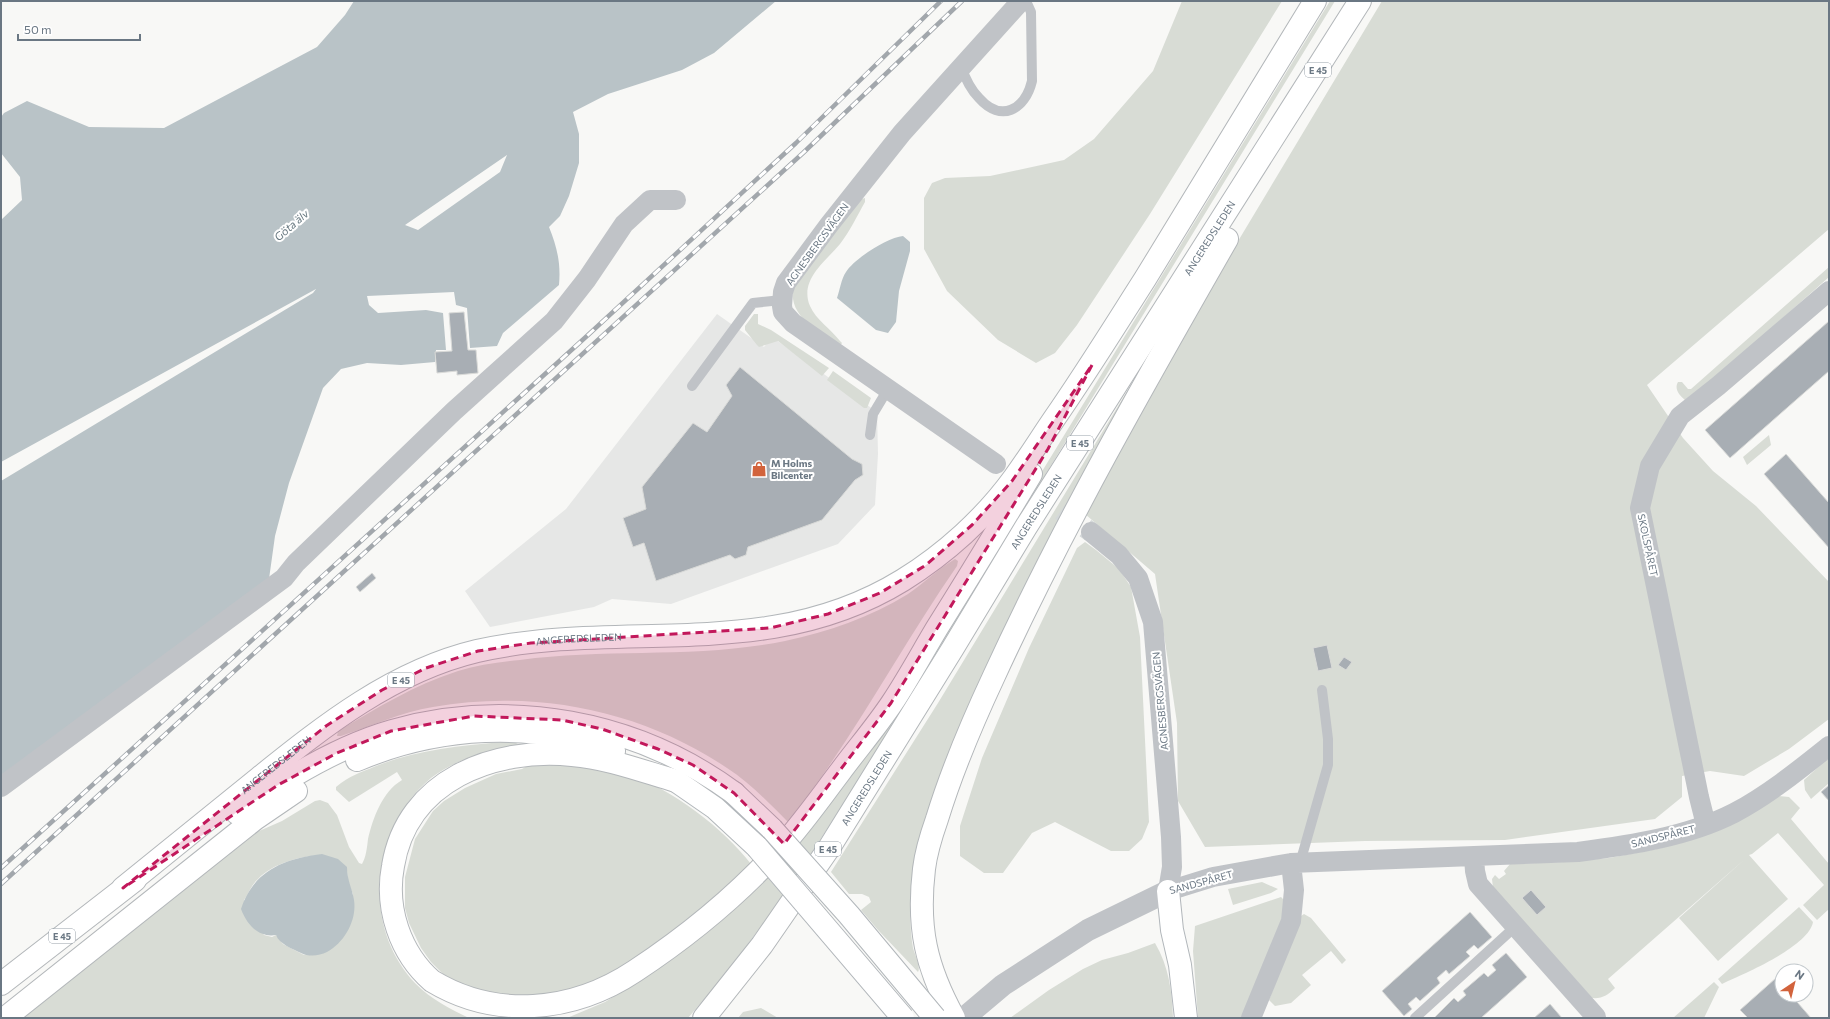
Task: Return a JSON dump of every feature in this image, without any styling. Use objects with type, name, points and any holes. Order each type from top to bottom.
[{"type":"main road","name":"E 45","points":[[1092,365],[1315,1]]},
{"type":"main road","name":"ANGEREDSLEDEN","points":[[704,1018],[762,946],[829,848],[1026,527],[1275,138],[1360,1]]},
{"type":"main road","points":[[954,1018],[934,978],[928,960],[921,927],[924,870],[928,848],[942,800],[962,749],[1027,605],[1145,383],[1257,186],[1275,138]]},
{"type":"main road","name":"ANGEREDSLEDEN","points":[[123,888],[326,726],[382,690],[426,668],[478,651],[531,643],[683,636],[770,628],[828,614],[880,593],[926,565],[972,525],[1012,481],[1092,365]]},
{"type":"main road","points":[[676,781],[592,758],[542,753],[514,757],[485,764],[467,770],[447,782],[420,806],[409,821],[398,843],[393,865],[391,896],[394,918],[401,939],[417,965],[433,983],[454,998],[467,1004],[502,1014],[542,1012],[578,1002],[624,978],[670,947],[711,915],[754,875],[798,828],[891,703],[1048,449],[1092,365]]},
{"type":"main road","points":[[123,888],[226,822],[278,785],[360,742],[391,731],[456,718],[505,715],[542,717],[602,729],[633,739],[678,757],[714,778],[734,793],[772,830],[849,915],[935,1018]]},
{"type":"main road","points":[[4,1018],[255,819],[299,789],[346,765],[404,744],[462,733],[503,731],[559,735],[588,742],[638,760],[676,781],[715,808],[757,848],[903,1018]]},
{"type":"main road","name":"E 45","points":[[1,984],[123,888]]},
{"type":"main road","points":[[1168,891],[1172,930],[1180,965],[1186,1018]]},
{"type":"street","name":"AGNESBERGSVÄGEN","points":[[782,300],[786,283],[829,225],[902,133],[1021,1]]},
{"type":"street","points":[[1,787],[284,578],[296,563],[454,411],[554,321],[587,279],[624,224],[650,200],[676,200]]},
{"type":"street","name":"SKOLSPÅRET","points":[[1706,825],[1640,508],[1650,466],[1680,416],[1718,386],[1829,291]]},
{"type":"street","points":[[782,300],[783,312],[793,323],[996,464]]},
{"type":"street","name":"AGNESBERGSVÄGEN","points":[[1091,532],[1119,555],[1138,578],[1153,622],[1171,837],[1172,867],[1168,891]]},
{"type":"street","name":"SANDSPÅRET","points":[[964,1018],[1004,985],[1088,930],[1168,891],[1213,877],[1296,863],[1393,858],[1474,857],[1578,852],[1609,848],[1670,835],[1706,825],[1734,813],[1782,783],[1829,746]]},
{"type":"street","points":[[1474,857],[1478,884],[1595,1017]]},
{"type":"street","points":[[1251,1018],[1291,921],[1296,863]]},
{"type":"lane","points":[[961,66],[967,81],[975,93],[992,109],[1004,111],[1015,109],[1024,101],[1030,90],[1032,81],[1030,12],[1026,1]]},
{"type":"lane","points":[[692,386],[753,303],[782,300]]},
{"type":"lane","points":[[870,435],[873,414],[888,389]]},
{"type":"lane","points":[[1296,863],[1328,765],[1328,738],[1322,690]]},
{"type":"lane","points":[[1415,1018],[1516,926]]},
{"type":"highlighted area","points":[[1092,365],[1048,449],[891,703],[784,844],[734,793],[693,765],[658,749],[602,729],[562,720],[474,716],[391,731],[337,753],[278,785],[123,888],[326,726],[382,690],[426,668],[478,651],[531,643],[770,628],[828,614],[880,593],[926,565],[972,525],[1012,481]]},
{"type":"shaded area","points":[[1182,1],[1282,1],[1150,214],[1077,325],[1055,353],[1036,363],[998,340],[947,291],[924,249],[924,198],[932,183],[945,178],[990,176],[1064,160],[1094,139],[1153,71]]},
{"type":"shaded area","points":[[1330,1],[1335,1],[880,745],[836,816],[766,920],[688,1018],[567,1018],[605,1002],[671,960],[701,936],[766,877],[1041,473]]},
{"type":"shaded area","points":[[1382,1],[1829,1],[1829,229],[1647,385],[1683,438],[1713,471],[1756,506],[1829,582],[1829,719],[1789,749],[1744,776],[1710,771],[1682,776],[1682,797],[1655,819],[1505,840],[1365,841],[1205,847],[1178,801],[1177,723],[1155,574],[1078,508]]},
{"type":"shaded area","points":[[865,198],[865,202],[847,234],[815,272],[808,288],[810,306],[820,320],[842,343],[840,346],[815,329],[801,316],[793,299],[793,289],[859,200]]},
{"type":"shaded area","points":[[1829,267],[1829,277],[1724,370],[1685,400],[1681,396],[1677,389],[1678,382],[1682,382],[1688,389],[1691,389]]},
{"type":"shaded area","points":[[717,314],[764,347],[772,337],[877,412],[878,454],[875,505],[838,544],[671,604],[612,599],[594,607],[490,627],[465,591],[566,509]]},
{"type":"shaded area","points":[[754,314],[758,314],[758,324],[771,330],[829,368],[822,376],[778,341],[759,347],[745,330],[745,326]]},
{"type":"shaded area","points":[[1149,355],[913,878],[910,922],[913,948],[919,970],[918,972],[861,910],[871,902],[869,897],[862,894],[849,894],[831,872],[938,703]]},
{"type":"shaded area","points":[[833,371],[871,398],[867,408],[864,408],[827,380]]},
{"type":"shaded area","points":[[1769,435],[1771,445],[1747,465],[1743,457]]},
{"type":"shaded area","points":[[1085,542],[1119,569],[1131,587],[1140,637],[1149,822],[1142,839],[1129,851],[1111,851],[1055,822],[1032,833],[1003,873],[984,873],[960,856],[960,826],[982,758],[1029,648],[1077,548]]},
{"type":"shaded area","points":[[955,559],[958,561],[957,566],[833,760],[788,822],[744,780],[694,748],[659,731],[623,718],[586,709],[548,703],[510,701],[471,702],[421,709],[341,736],[337,736],[338,731],[411,690],[458,671],[473,667],[553,656],[719,650],[785,641],[817,633],[864,617],[894,602],[908,594]]},
{"type":"shaded area","points":[[502,742],[516,743],[521,746],[486,752],[451,765],[431,778],[411,799],[395,823],[385,850],[380,878],[380,907],[386,934],[398,961],[416,984],[434,999],[469,1018],[21,1018],[252,834],[282,821],[315,801],[320,800],[328,803],[337,815],[349,847],[359,863],[362,864],[367,849],[370,831],[379,806],[389,791],[402,780],[397,772],[349,802],[336,790],[336,787],[346,780],[376,766],[422,752]],"holes":[[[322,855],[347,871],[348,883],[353,894],[351,923],[337,944],[304,955],[283,944],[276,935],[272,937],[264,935],[244,900],[256,881],[264,873],[288,861]]]},
{"type":"shaded area","points":[[1826,760],[1829,760],[1829,783],[1811,799],[1805,790],[1804,780]]},
{"type":"shaded area","points":[[569,764],[629,776],[662,790],[696,811],[712,824],[727,837],[751,864],[679,928],[644,953],[592,985],[517,1002],[457,985],[431,962],[421,948],[409,923],[405,908],[405,877],[415,839],[433,811],[444,801],[465,788],[496,774],[522,769],[529,765]]},
{"type":"shaded area","points":[[1779,796],[1789,797],[1800,808],[1791,819],[1829,864],[1829,909],[1817,920],[1803,905],[1824,885],[1778,833],[1749,855],[1788,899],[1718,961],[1679,918],[1745,859],[1608,979],[1615,988],[1607,995],[1599,998],[1592,998],[1493,888],[1492,879],[1495,875],[1499,879],[1506,874],[1504,871],[1510,864],[1564,862],[1609,858],[1662,848]]},
{"type":"shaded area","points":[[1262,882],[1278,889],[1271,893],[1233,905],[1228,889]]},
{"type":"shaded area","points":[[1281,897],[1284,900],[1284,913],[1242,1018],[1198,1018],[1193,951],[1195,926]]},
{"type":"shaded area","points":[[1799,907],[1813,922],[1809,931],[1801,940],[1776,958],[1722,984],[1718,979]]},
{"type":"shaded area","points":[[1304,914],[1311,918],[1346,960],[1342,964],[1331,951],[1302,975],[1311,985],[1291,1003],[1275,1006],[1269,1000],[1301,916]]},
{"type":"shaded area","points":[[1155,943],[1167,970],[1172,998],[1173,1018],[1010,1018],[1049,990],[1083,969],[1102,960],[1128,953]]},
{"type":"shaded area","points":[[1714,982],[1719,987],[1704,1018],[1673,1018]]},
{"type":"shaded area","points":[[761,1008],[778,1018],[738,1018],[743,1012]]},
{"type":"water","name":"Göta älv","points":[[354,1],[776,1],[714,53],[682,70],[608,94],[573,112],[579,134],[579,163],[569,196],[560,216],[549,227],[558,255],[559,285],[503,333],[497,346],[470,348],[467,308],[456,305],[454,292],[367,296],[369,305],[378,313],[426,310],[443,313],[446,350],[436,350],[435,362],[401,365],[367,363],[341,369],[323,388],[289,483],[275,536],[269,579],[1,777],[1,481],[313,293],[316,289],[1,462],[1,220],[22,200],[20,177],[1,153],[1,117],[4,113],[27,101],[89,127],[164,128],[317,47],[345,15]],"holes":[[[507,155],[500,172],[418,230],[405,225]]]},
{"type":"water","points":[[903,236],[910,242],[910,251],[899,291],[896,322],[888,333],[876,330],[837,298],[844,275],[856,261],[880,244]]},
{"type":"water","points":[[322,854],[338,859],[347,867],[354,900],[354,915],[352,923],[339,942],[327,952],[314,956],[301,953],[287,946],[280,941],[276,935],[264,934],[254,929],[241,909],[254,885],[262,876],[272,869],[295,859]]},
{"type":"building","points":[[464,312],[468,350],[476,350],[478,373],[457,375],[457,371],[437,373],[435,352],[452,351],[449,313]]},
{"type":"building","points":[[1829,321],[1829,371],[1730,458],[1705,430]]},
{"type":"building","name":"M Holms Bilcenter","points":[[740,367],[852,459],[862,464],[863,475],[855,480],[822,520],[748,547],[746,555],[735,559],[730,555],[656,581],[644,543],[633,547],[623,518],[646,509],[642,487],[693,423],[707,432],[732,396],[726,385]]},
{"type":"building","points":[[1786,454],[1829,503],[1829,548],[1764,474]]},
{"type":"building","points":[[372,573],[376,578],[360,592],[356,587]]},
{"type":"building","points":[[1327,645],[1332,668],[1318,671],[1313,648]]},
{"type":"building","points":[[1344,657],[1352,662],[1346,670],[1338,665]]},
{"type":"building","points":[[1829,785],[1829,801],[1821,792]]},
{"type":"building","points":[[1531,890],[1546,907],[1537,915],[1522,898]]},
{"type":"building","points":[[1470,912],[1492,937],[1478,949],[1474,945],[1466,952],[1470,956],[1449,974],[1446,970],[1437,978],[1440,983],[1420,1001],[1416,997],[1408,1004],[1412,1009],[1404,1016],[1382,991]]},
{"type":"building","points":[[1506,953],[1527,977],[1481,1018],[1434,1018],[1454,998],[1458,1002],[1466,995],[1463,991],[1484,973],[1488,977],[1496,970],[1492,965]]},
{"type":"building","points":[[1774,980],[1774,1003],[1798,1003],[1811,1018],[1748,1018],[1740,1010]]},
{"type":"building","points":[[1550,1004],[1562,1018],[1534,1018]]},
{"type":"tunnel","points":[[1012,476],[1091,532]]},
{"type":"railway","points":[[1,868],[588,335],[796,143],[941,1]]},
{"type":"railway","points":[[1,884],[803,153],[962,1]]},
{"type":"place","name":"M Holms Bilcenter","points":[[759,469]]}]
